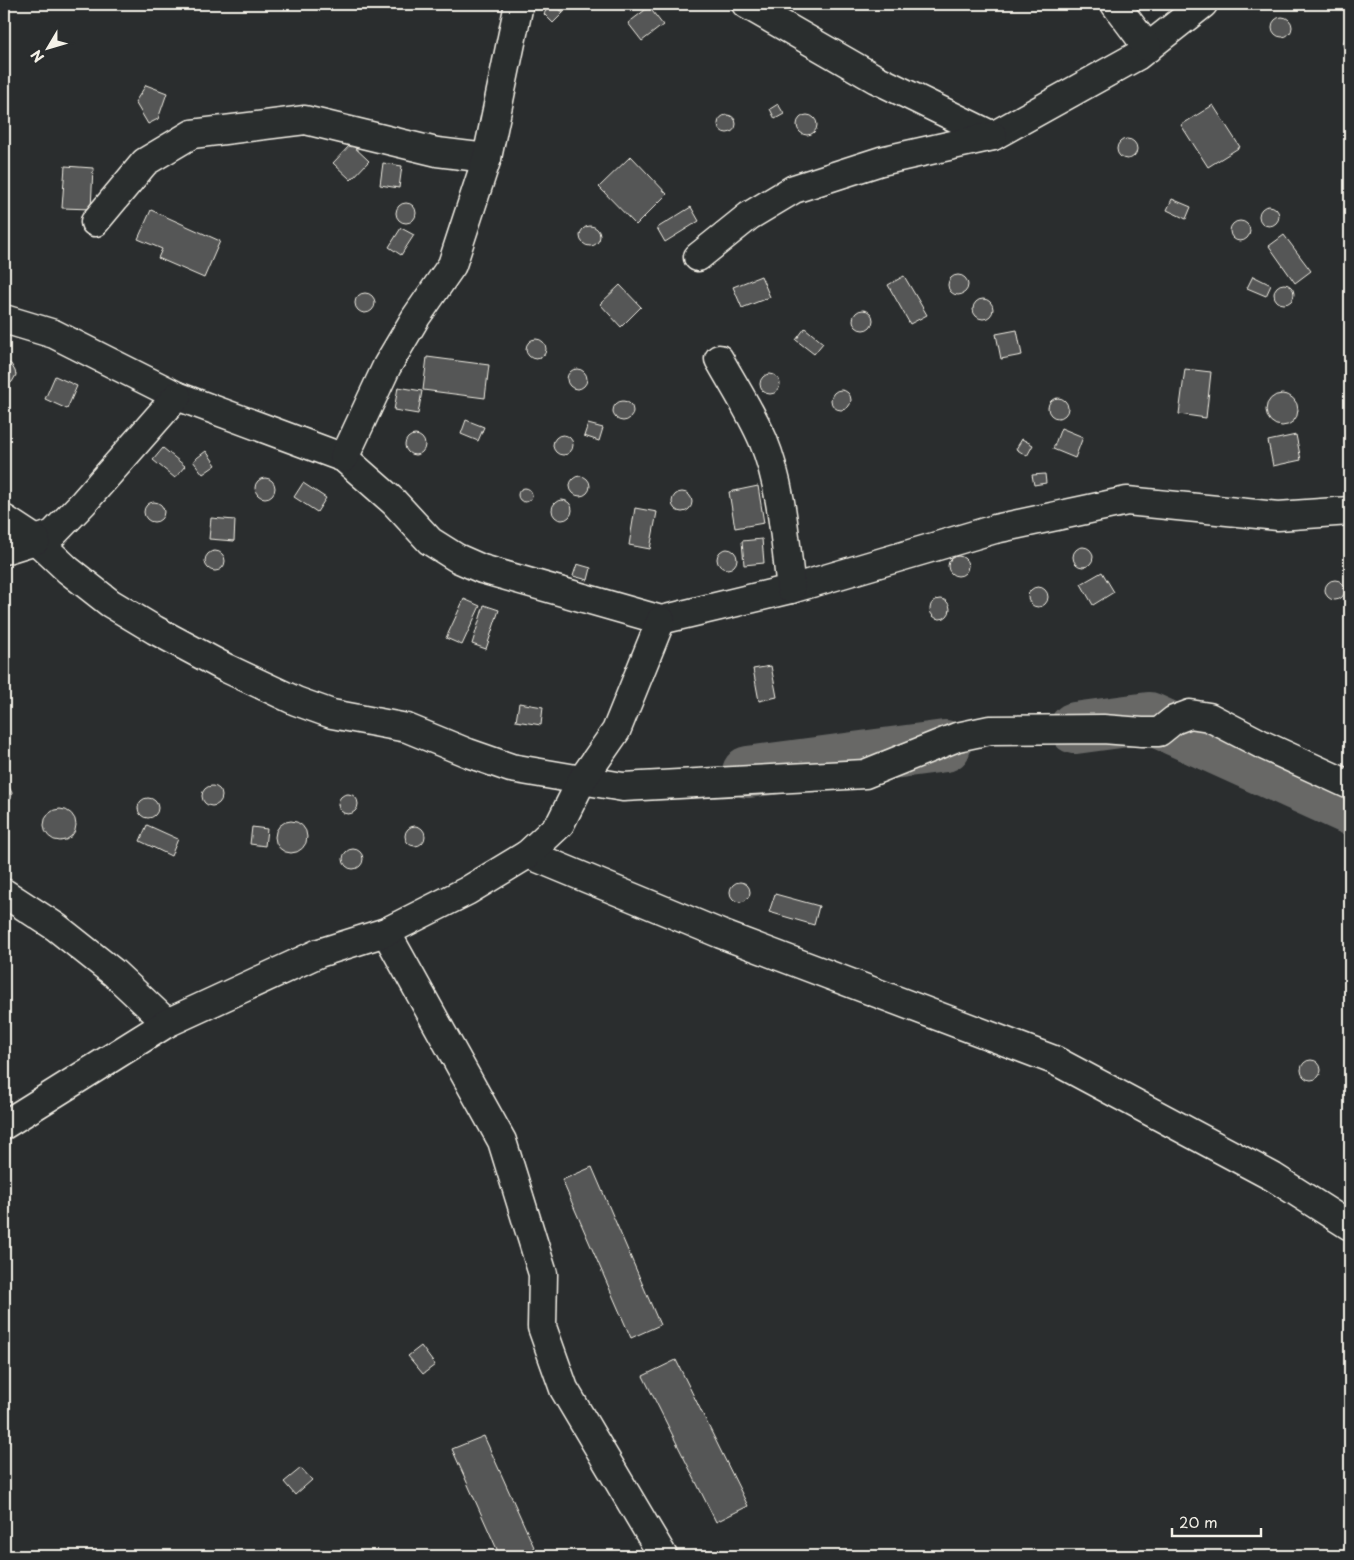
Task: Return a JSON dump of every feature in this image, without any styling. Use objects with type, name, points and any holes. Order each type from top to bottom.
[{"type":"street","points":[[344,458],[386,366],[416,316],[452,265],[487,158],[519,4]]},
{"type":"street","points":[[746,4],[876,80],[993,136]]},
{"type":"street","points":[[1115,4],[1148,48]]},
{"type":"street","points":[[698,257],[749,216],[794,189],[881,161],[993,136],[1137,56],[1204,4]]},
{"type":"street","points":[[95,222],[146,162],[192,134],[306,120],[437,152],[487,158]]},
{"type":"street","points":[[4,320],[54,334],[177,396],[344,458],[394,502],[430,541],[457,558],[482,570],[661,620],[791,589],[995,529],[1127,501],[1278,516],[1350,511]]},
{"type":"street","points":[[719,359],[748,409],[766,449],[777,484],[791,589]]},
{"type":"street","points":[[4,550],[52,534],[83,503],[177,396]]},
{"type":"street","points":[[4,518],[36,540],[68,570],[110,603],[155,630],[226,668],[296,701],[332,714],[407,728],[511,768],[623,787],[865,774],[957,737],[990,730],[1103,729],[1159,732],[1174,720],[1190,714],[1209,717],[1263,745],[1350,785]]},
{"type":"street","points":[[4,1124],[167,1023],[319,953],[386,932],[467,891],[528,854],[560,824],[582,780],[616,731],[661,620]]},
{"type":"street","points":[[528,854],[721,934],[1054,1060],[1273,1177],[1350,1226]]},
{"type":"street","points":[[4,893],[56,927],[114,973],[167,1023]]},
{"type":"street","points":[[386,932],[502,1141],[543,1274],[542,1327],[564,1389],[663,1556]]},
{"type":"building","points":[[549,5],[564,12],[553,23],[544,14]]},
{"type":"building","points":[[649,7],[663,25],[642,41],[628,23]]},
{"type":"building","points":[[1278,17],[1286,17],[1292,23],[1292,31],[1286,37],[1278,37],[1272,31],[1272,23]]},
{"type":"building","points":[[1350,35],[1350,54],[1343,45],[1345,38]]},
{"type":"building","points":[[146,85],[167,93],[158,119],[148,124],[135,102]]},
{"type":"building","points":[[778,104],[784,114],[775,119],[770,109]]},
{"type":"building","points":[[1213,105],[1240,147],[1208,167],[1181,125]]},
{"type":"building","points":[[723,115],[731,115],[736,120],[734,131],[723,133],[718,128],[718,120]]},
{"type":"building","points":[[807,115],[814,118],[817,125],[814,132],[807,135],[800,132],[797,125],[800,118]]},
{"type":"building","points":[[1123,139],[1131,139],[1137,145],[1137,153],[1131,159],[1123,159],[1117,153],[1117,145]]},
{"type":"building","points":[[351,144],[369,161],[351,180],[333,163]]},
{"type":"building","points":[[631,156],[667,194],[636,225],[599,187]]},
{"type":"building","points":[[383,163],[402,166],[399,188],[380,185]]},
{"type":"building","points":[[65,166],[93,168],[91,209],[62,208]]},
{"type":"building","points":[[1172,199],[1191,207],[1186,219],[1167,210]]},
{"type":"building","points":[[406,203],[413,206],[416,213],[413,220],[406,223],[399,220],[396,213],[399,206]]},
{"type":"building","points":[[1265,206],[1273,206],[1279,212],[1279,220],[1273,226],[1265,226],[1259,220],[1259,212]]},
{"type":"building","points":[[691,207],[699,221],[665,242],[657,228]]},
{"type":"building","points":[[151,210],[220,241],[204,278],[158,258],[162,249],[138,239]]},
{"type":"building","points":[[1236,221],[1244,221],[1250,227],[1250,235],[1244,241],[1236,241],[1230,235],[1230,227]]},
{"type":"building","points":[[590,226],[597,229],[600,236],[597,243],[590,246],[583,243],[580,236],[583,229]]},
{"type":"building","points":[[401,228],[414,235],[401,255],[389,247]]},
{"type":"building","points":[[1284,235],[1311,271],[1295,283],[1269,246]]},
{"type":"building","points":[[958,275],[965,278],[968,285],[965,292],[958,295],[951,292],[948,285],[951,278]]},
{"type":"building","points":[[761,276],[770,297],[742,308],[733,287]]},
{"type":"building","points":[[904,276],[927,315],[910,324],[888,285]]},
{"type":"building","points":[[1253,276],[1271,285],[1266,296],[1247,288]]},
{"type":"building","points":[[1280,284],[1288,284],[1294,290],[1294,298],[1288,304],[1280,304],[1274,298],[1274,290]]},
{"type":"building","points":[[620,285],[641,307],[621,327],[600,304]]},
{"type":"building","points":[[365,293],[372,296],[375,303],[372,310],[365,313],[358,310],[355,303],[358,296]]},
{"type":"building","points":[[983,299],[990,302],[993,309],[990,316],[983,319],[976,316],[973,309],[976,302]]},
{"type":"building","points":[[863,310],[870,313],[873,320],[870,327],[863,330],[856,327],[853,320],[856,313]]},
{"type":"building","points":[[805,328],[823,343],[814,354],[796,340]]},
{"type":"building","points":[[1017,330],[1022,355],[1001,359],[996,334]]},
{"type":"building","points":[[536,339],[543,342],[546,349],[543,356],[536,359],[529,356],[526,349],[529,342]]},
{"type":"building","points":[[427,357],[489,365],[485,398],[423,390]]},
{"type":"building","points":[[4,360],[11,364],[16,375],[12,382],[4,386]]},
{"type":"building","points":[[577,369],[584,372],[587,379],[584,386],[577,389],[570,386],[567,379],[570,372]]},
{"type":"building","points":[[1185,369],[1211,372],[1206,418],[1179,414]]},
{"type":"building","points":[[770,374],[777,377],[780,384],[777,391],[770,394],[763,391],[760,384],[763,377]]},
{"type":"building","points":[[55,376],[77,386],[67,409],[45,399]]},
{"type":"building","points":[[398,387],[422,391],[418,414],[394,410]]},
{"type":"building","points":[[841,390],[848,393],[851,400],[848,407],[841,410],[834,407],[831,400],[834,393]]},
{"type":"building","points":[[1282,394],[1288,395],[1293,399],[1297,404],[1297,416],[1293,421],[1288,425],[1282,426],[1276,425],[1271,421],[1267,416],[1266,410],[1267,404],[1271,399],[1276,395]]},
{"type":"building","points":[[1058,398],[1065,401],[1068,408],[1065,415],[1058,418],[1051,415],[1048,408],[1051,401]]},
{"type":"building","points":[[623,401],[630,404],[633,411],[630,418],[623,421],[616,418],[613,411],[616,404]]},
{"type":"building","points":[[466,420],[484,427],[478,441],[461,434]]},
{"type":"building","points":[[588,424],[603,428],[599,441],[584,436]]},
{"type":"building","points":[[1061,428],[1083,437],[1075,458],[1053,449]]},
{"type":"building","points":[[415,435],[422,438],[425,445],[422,452],[415,455],[408,452],[405,445],[408,438]]},
{"type":"building","points":[[563,435],[570,438],[573,445],[570,452],[563,455],[556,452],[553,445],[556,438]]},
{"type":"building","points":[[1296,435],[1301,460],[1273,466],[1268,441]]},
{"type":"building","points":[[1022,439],[1033,445],[1027,456],[1016,449]]},
{"type":"building","points":[[163,448],[185,466],[175,478],[153,460]]},
{"type":"building","points":[[206,451],[216,465],[203,474],[193,461]]},
{"type":"building","points":[[1045,474],[1046,483],[1034,485],[1032,475]]},
{"type":"building","points":[[580,476],[587,479],[590,486],[587,493],[580,496],[573,493],[570,486],[573,479]]},
{"type":"building","points":[[265,478],[272,481],[275,488],[272,495],[265,498],[258,495],[255,488],[258,481]]},
{"type":"building","points":[[303,483],[326,498],[317,512],[294,497]]},
{"type":"building","points":[[758,486],[764,523],[735,528],[729,492]]},
{"type":"building","points":[[522,488],[528,488],[532,495],[528,502],[522,502],[518,498],[518,492]]},
{"type":"building","points":[[682,492],[689,495],[692,502],[689,509],[682,512],[675,509],[672,502],[675,495]]},
{"type":"building","points":[[562,500],[569,503],[572,510],[569,517],[562,520],[555,517],[552,510],[555,503]]},
{"type":"building","points":[[154,502],[161,505],[164,512],[161,519],[154,522],[147,519],[144,512],[147,505]]},
{"type":"building","points":[[635,508],[657,512],[650,549],[629,545]]},
{"type":"building","points":[[211,518],[235,520],[234,541],[209,539]]},
{"type":"building","points":[[762,539],[764,563],[744,565],[742,541]]},
{"type":"building","points":[[1083,547],[1090,550],[1093,557],[1090,564],[1083,567],[1076,564],[1073,557],[1076,550]]},
{"type":"building","points":[[727,549],[734,552],[737,559],[734,566],[727,569],[720,566],[717,559],[720,552]]},
{"type":"building","points":[[215,551],[222,554],[225,561],[222,568],[215,571],[208,568],[205,561],[208,554]]},
{"type":"building","points":[[958,556],[965,559],[968,566],[965,573],[958,576],[951,573],[948,566],[951,559]]},
{"type":"building","points":[[577,564],[591,568],[588,580],[573,576]]},
{"type":"building","points":[[1102,572],[1114,592],[1093,605],[1081,584]]},
{"type":"building","points":[[1331,580],[1339,580],[1345,586],[1345,594],[1339,600],[1331,600],[1325,594],[1325,586]]},
{"type":"building","points":[[1038,587],[1045,590],[1048,597],[1045,604],[1038,607],[1031,604],[1028,597],[1031,590]]},
{"type":"building","points":[[464,599],[480,606],[462,645],[446,638]]},
{"type":"building","points":[[940,599],[947,602],[950,609],[947,616],[940,619],[933,616],[930,609],[933,602]]},
{"type":"building","points":[[484,605],[499,610],[486,649],[472,644]]},
{"type":"building","points":[[771,666],[777,697],[759,701],[753,669]]},
{"type":"building","points":[[519,703],[543,707],[541,725],[516,721]]},
{"type":"building","points":[[4,785],[9,787],[12,793],[11,799],[4,804]]},
{"type":"building","points":[[212,786],[219,789],[222,796],[219,803],[212,806],[205,803],[202,796],[205,789]]},
{"type":"building","points":[[348,794],[355,797],[358,804],[355,811],[348,814],[341,811],[338,804],[341,797]]},
{"type":"building","points":[[148,798],[155,801],[158,808],[155,815],[148,818],[141,815],[138,808],[141,801]]},
{"type":"building","points":[[60,809],[66,810],[71,814],[75,819],[75,831],[71,836],[66,840],[60,841],[54,840],[49,836],[45,831],[44,825],[45,819],[49,814],[54,810]]},
{"type":"building","points":[[291,821],[297,822],[302,826],[306,831],[306,843],[302,848],[297,852],[291,853],[285,852],[280,848],[276,843],[275,837],[276,831],[280,826],[285,822]]},
{"type":"building","points":[[147,825],[178,839],[171,856],[140,841]]},
{"type":"building","points":[[415,826],[422,829],[425,836],[422,843],[415,846],[408,843],[405,836],[408,829]]},
{"type":"building","points":[[252,827],[267,829],[265,846],[250,844]]},
{"type":"building","points":[[353,849],[360,852],[363,859],[360,866],[353,869],[346,866],[343,859],[346,852]]},
{"type":"building","points":[[740,882],[747,885],[750,892],[747,899],[740,902],[733,899],[730,892],[733,885]]},
{"type":"building","points":[[775,894],[819,906],[814,925],[769,912]]},
{"type":"building","points":[[1311,1060],[1318,1063],[1321,1070],[1318,1077],[1311,1080],[1304,1077],[1301,1070],[1304,1063]]},
{"type":"building","points":[[592,1167],[660,1325],[631,1338],[562,1180]]},
{"type":"building","points":[[421,1346],[435,1365],[423,1374],[408,1356]]},
{"type":"building","points":[[676,1360],[748,1506],[716,1522],[643,1376]]},
{"type":"building","points":[[484,1436],[538,1556],[500,1556],[452,1449]]},
{"type":"building","points":[[301,1468],[312,1480],[295,1495],[284,1482]]},
{"type":"waterway","points":[[1075,728],[1149,718],[1350,809]]},
{"type":"waterway","points":[[748,772],[945,746]]}]
